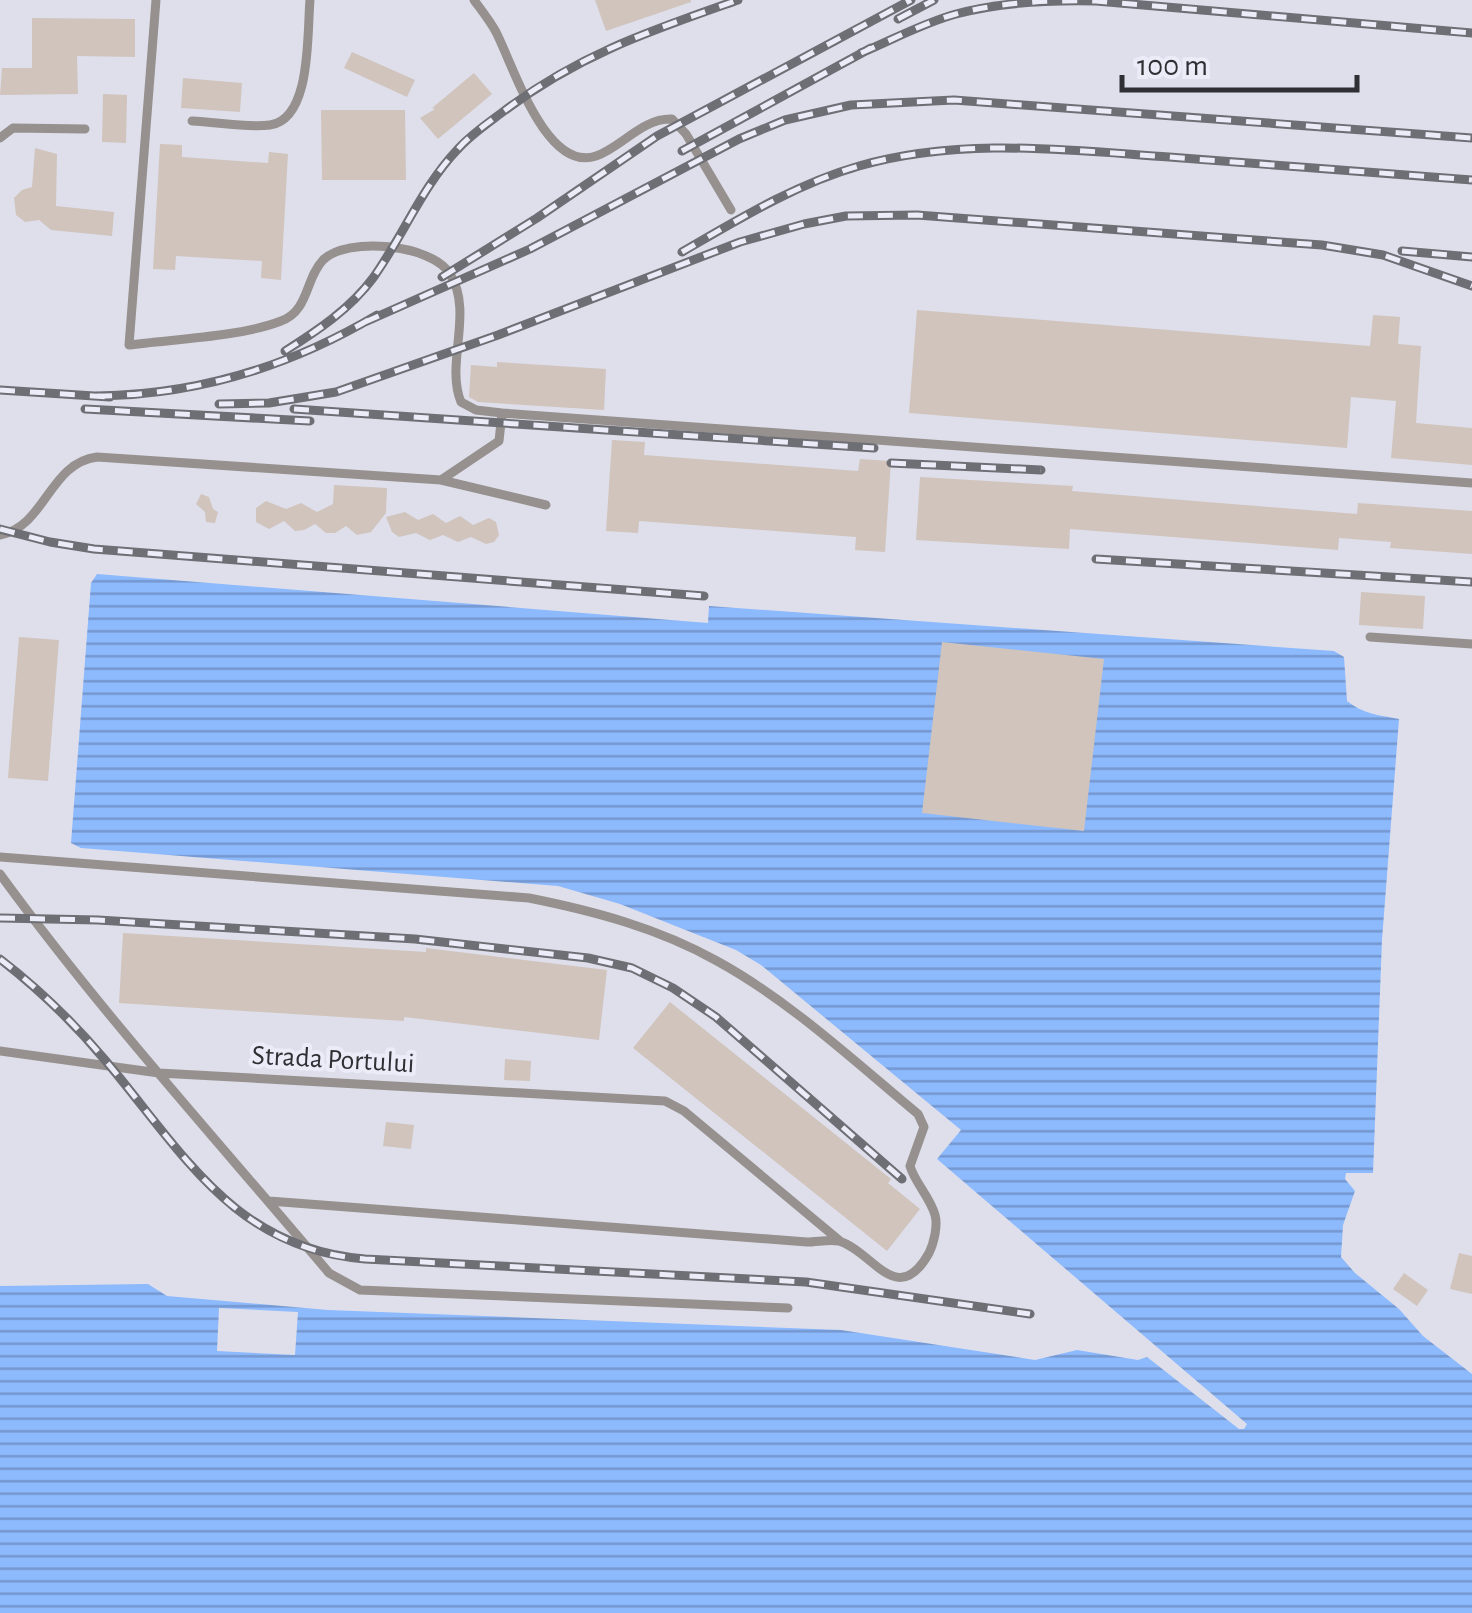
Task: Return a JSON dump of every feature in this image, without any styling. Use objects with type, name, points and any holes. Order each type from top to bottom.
[{"type":"lane","points":[[156,0],[130,345],[280,322],[296,311],[316,268],[331,254],[348,247],[399,248],[426,256],[450,272],[458,298],[458,396],[470,408],[1472,484]]},
{"type":"lane","points":[[192,121],[272,125],[288,118],[296,108],[302,88],[310,0]]},
{"type":"lane","points":[[474,0],[495,30],[536,115],[556,146],[575,156],[596,156],[655,121],[672,119],[686,134],[732,210]]},
{"type":"lane","points":[[0,138],[13,128],[85,129]]},
{"type":"lane","points":[[441,480],[499,441],[502,413]]},
{"type":"lane","points":[[0,536],[26,525],[65,471],[85,458],[97,457],[441,480],[546,505]]},
{"type":"lane","points":[[1370,637],[1472,644]]},
{"type":"lane","points":[[0,857],[529,898],[594,911],[655,932],[717,960],[775,998],[918,1114],[924,1126],[910,1166],[936,1216],[933,1245],[920,1267],[908,1276],[886,1274],[840,1241],[808,1242],[268,1201]]},
{"type":"lane","points":[[0,874],[34,921],[329,1273],[360,1290],[788,1308]]},
{"type":"lane","name":"Strada Portului","points":[[0,1051],[159,1072],[665,1102],[684,1111],[840,1241]]},
{"type":"water","points":[[97,574],[708,623],[709,606],[1334,651],[1344,657],[1347,701],[1365,711],[1399,719],[1382,940],[1373,1173],[1346,1173],[1345,1179],[1355,1191],[1343,1225],[1341,1257],[1423,1336],[1472,1374],[1472,1613],[0,1613],[0,1286],[148,1284],[167,1296],[328,1310],[841,1330],[1035,1360],[1077,1350],[1138,1360],[1147,1357],[1239,1429],[1247,1424],[937,1159],[961,1130],[761,965],[736,950],[620,904],[558,886],[81,848],[71,843],[91,583]]},
{"type":"pier","points":[[219,1308],[298,1312],[295,1355],[217,1351]]},
{"type":"building","points":[[595,0],[691,0],[691,2],[606,31]]},
{"type":"building","points":[[32,18],[135,19],[135,57],[77,56],[78,94],[0,95],[2,68],[32,68]]},
{"type":"building","points":[[352,52],[415,80],[407,97],[344,68]]},
{"type":"building","points":[[474,73],[492,94],[438,139],[420,118]]},
{"type":"building","points":[[183,78],[242,83],[240,112],[181,108]]},
{"type":"building","points":[[103,94],[127,95],[126,143],[102,142]]},
{"type":"building","points":[[321,110],[405,110],[406,180],[322,180]]},
{"type":"building","points":[[160,144],[182,145],[182,157],[268,163],[269,152],[288,154],[281,280],[261,278],[262,261],[176,256],[175,270],[153,269]]},
{"type":"building","points":[[35,148],[57,154],[56,206],[114,212],[112,236],[51,230],[39,220],[25,222],[16,215],[14,198],[32,187]]},
{"type":"building","points":[[917,310],[1370,346],[1373,315],[1400,317],[1398,344],[1421,346],[1416,423],[1472,428],[1472,465],[1391,458],[1396,401],[1351,397],[1347,448],[909,413]]},
{"type":"building","points":[[497,362],[606,369],[604,410],[478,402],[469,397],[471,365],[497,367]]},
{"type":"building","points":[[612,440],[645,442],[644,455],[858,471],[860,459],[891,461],[885,552],[855,550],[856,537],[639,521],[638,533],[606,531]]},
{"type":"building","points":[[920,477],[1073,486],[1072,491],[1357,514],[1358,503],[1472,511],[1472,554],[1390,548],[1391,542],[1339,538],[1338,550],[1070,529],[1069,549],[916,540]]},
{"type":"building","points":[[334,485],[387,488],[386,513],[371,532],[357,535],[346,526],[326,533],[315,524],[295,531],[284,521],[269,529],[256,522],[256,508],[266,501],[286,509],[301,503],[317,512],[333,504]]},
{"type":"building","points":[[201,494],[209,497],[218,512],[215,523],[206,522],[205,512],[196,504]]},
{"type":"building","points":[[405,512],[418,520],[433,514],[446,523],[460,516],[473,525],[489,518],[496,522],[499,535],[486,544],[471,537],[458,542],[443,535],[430,540],[416,533],[399,537],[392,532],[386,517]]},
{"type":"building","points":[[1361,592],[1425,596],[1423,629],[1359,625]]},
{"type":"building","points":[[19,637],[59,640],[48,781],[8,778]]},
{"type":"building","points":[[942,642],[1104,659],[1084,831],[922,813]]},
{"type":"building","points":[[123,933],[426,952],[426,948],[607,970],[599,1040],[404,1017],[404,1021],[119,1003]]},
{"type":"building","points":[[670,1002],[891,1179],[888,1183],[920,1209],[887,1251],[633,1048]]},
{"type":"building","points":[[505,1059],[531,1061],[530,1081],[504,1080]]},
{"type":"building","points":[[386,1122],[414,1125],[411,1149],[383,1146]]},
{"type":"building","points":[[1459,1253],[1472,1256],[1472,1294],[1450,1289]]},
{"type":"building","points":[[1404,1273],[1428,1290],[1417,1306],[1393,1289]]},
{"type":"railway","points":[[285,351],[332,319],[364,289],[433,180],[479,129],[532,91],[588,59],[738,0]]},
{"type":"railway","points":[[442,277],[657,136],[911,0]]},
{"type":"railway","points":[[898,19],[934,0]]},
{"type":"railway","points":[[861,53],[956,14],[1008,4],[1061,1],[1472,33]]},
{"type":"railway","points":[[682,151],[871,48]]},
{"type":"railway","points":[[365,322],[530,249],[739,139],[785,120],[851,105],[954,100],[1472,138]]},
{"type":"railway","points":[[682,252],[813,182],[859,166],[936,151],[1052,149],[1472,180]]},
{"type":"railway","points":[[219,404],[269,403],[336,392],[740,242],[846,216],[917,215],[1322,245],[1383,255],[1472,286]]},
{"type":"railway","points":[[1402,251],[1472,257]]},
{"type":"railway","points":[[97,396],[171,390],[242,374],[311,349],[377,315]]},
{"type":"railway","points":[[0,390],[110,397]]},
{"type":"railway","points":[[85,409],[310,421]]},
{"type":"railway","points":[[294,409],[874,448]]},
{"type":"railway","points":[[891,463],[1041,470]]},
{"type":"railway","points":[[0,529],[94,549],[704,596]]},
{"type":"railway","points":[[1096,559],[1472,582]]},
{"type":"railway","points":[[0,918],[415,939],[588,958],[632,968],[673,988],[716,1017],[902,1179]]},
{"type":"railway","points":[[0,959],[81,1033],[215,1190],[245,1216],[280,1236],[319,1251],[365,1259],[806,1282],[1030,1314]]}]
